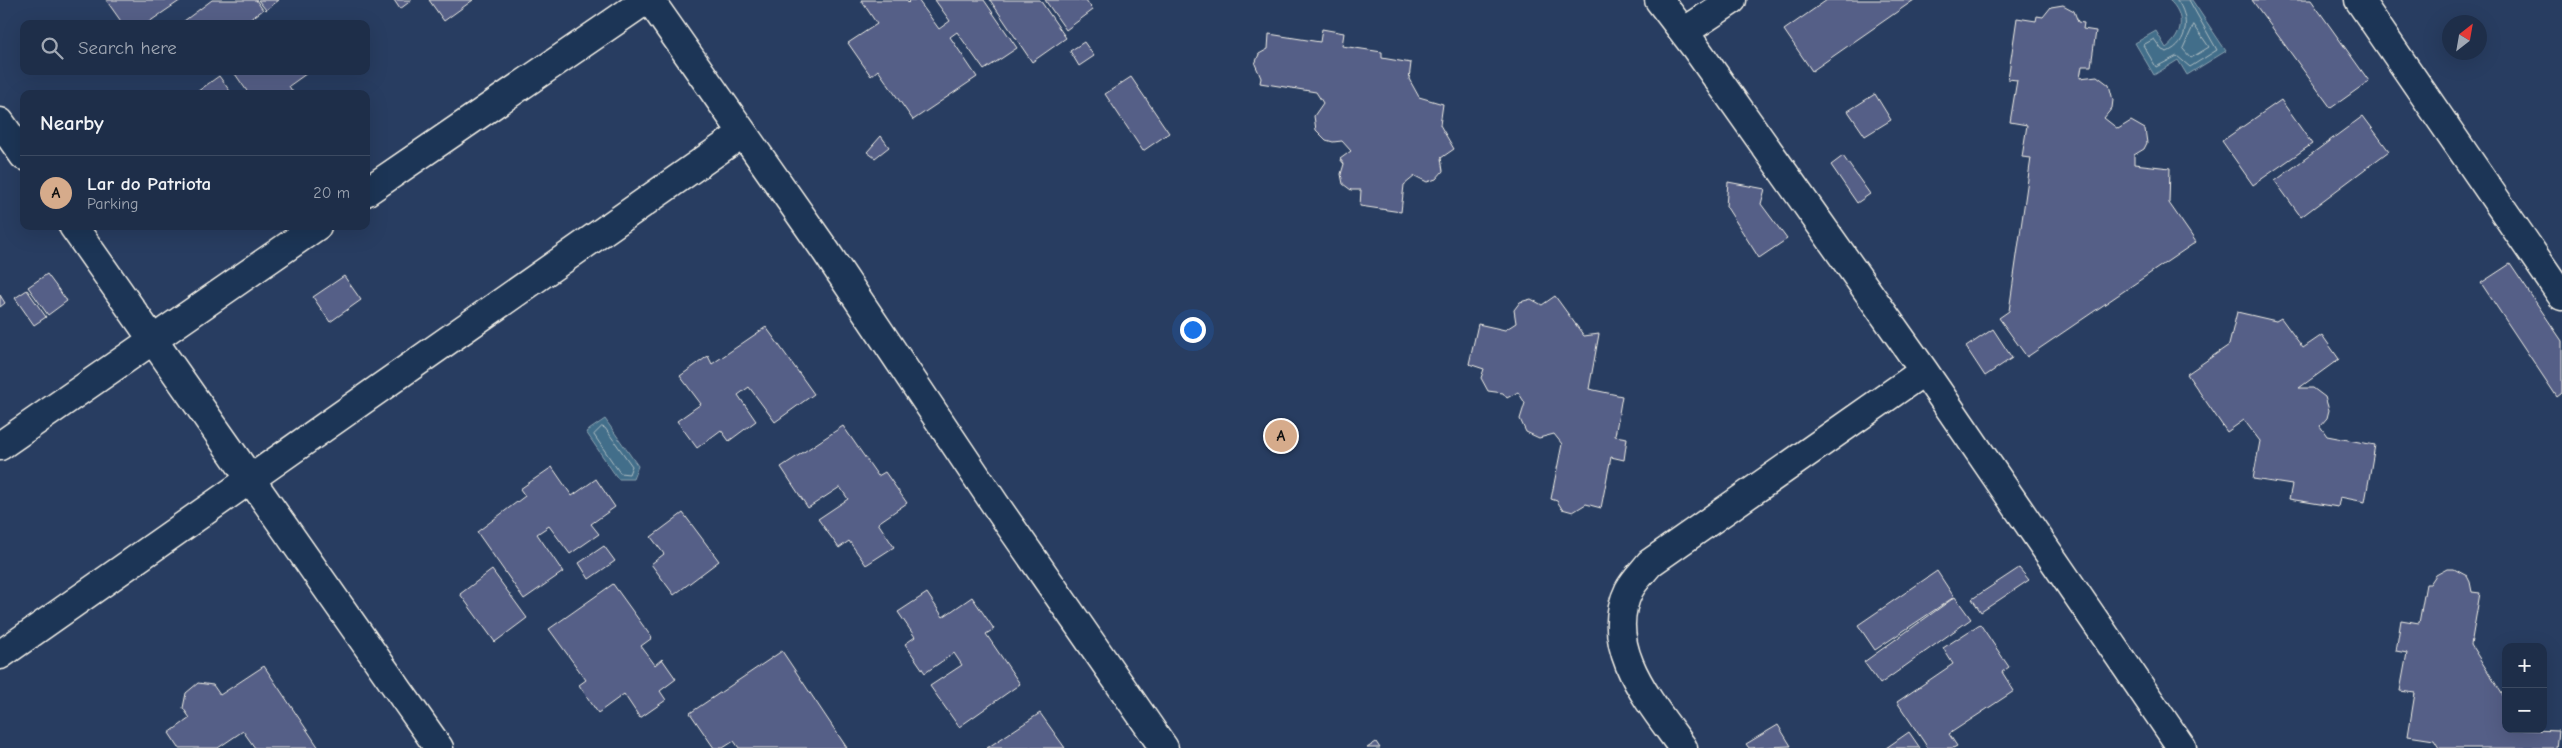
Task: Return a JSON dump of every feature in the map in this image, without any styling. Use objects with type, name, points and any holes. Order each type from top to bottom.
[{"type":"street","points":[[370,189],[648,0],[743,133],[1164,748]]},
{"type":"street","points":[[1659,0],[1684,32],[1924,371],[2182,748]]},
{"type":"street","points":[[1684,32],[1732,0]]},
{"type":"street","points":[[2359,0],[2562,296]]},
{"type":"street","points":[[0,122],[20,150]]},
{"type":"street","points":[[0,655],[743,133]]},
{"type":"street","points":[[76,230],[439,748]]},
{"type":"street","points":[[0,446],[311,230]]},
{"type":"street","points":[[1682,748],[1654,707],[1623,650],[1620,630],[1629,589],[1650,562],[1924,371]]},
{"type":"water","points":[[2169,0],[2192,0],[2226,51],[2187,75],[2178,60],[2154,75],[2135,43],[2156,31],[2166,48],[2172,43],[2179,31],[2180,18]]},
{"type":"water","points":[[605,419],[638,466],[633,479],[618,479],[586,432]]},
{"type":"building","points":[[106,0],[181,0],[152,20],[120,20]]},
{"type":"building","points":[[212,0],[256,0],[263,10],[249,20],[185,20]]},
{"type":"building","points":[[258,0],[279,0],[266,10]]},
{"type":"building","points":[[394,0],[412,0],[400,9]]},
{"type":"building","points":[[429,0],[473,0],[444,21]]},
{"type":"building","points":[[861,0],[906,0],[908,3],[911,0],[918,0],[939,29],[950,21],[935,0],[984,0],[1017,48],[984,70],[957,32],[950,37],[977,77],[913,120],[878,70],[871,76],[848,43],[877,24]]},
{"type":"building","points":[[990,0],[1040,0],[1066,38],[1032,62]]},
{"type":"building","points":[[1045,0],[1086,0],[1093,10],[1066,30]]},
{"type":"building","points":[[1827,0],[1914,0],[1812,71],[1784,30]]},
{"type":"building","points":[[2252,0],[2311,0],[2369,81],[2331,108]]},
{"type":"building","points":[[2063,5],[2074,11],[2078,22],[2084,23],[2083,29],[2096,31],[2091,66],[2082,66],[2080,78],[2097,76],[2109,85],[2113,100],[2112,108],[2104,118],[2118,129],[2131,121],[2145,129],[2147,143],[2144,149],[2134,155],[2134,164],[2170,168],[2169,203],[2196,242],[2027,357],[1999,318],[2009,311],[2031,158],[2022,157],[2027,125],[2010,122],[2017,80],[2008,79],[2017,18],[2036,21],[2037,16],[2043,17],[2051,7]]},
{"type":"building","points":[[1322,29],[1344,33],[1342,46],[1382,52],[1382,58],[1411,63],[1409,79],[1419,97],[1443,104],[1440,125],[1454,149],[1441,158],[1443,171],[1436,179],[1427,182],[1415,176],[1404,185],[1401,212],[1360,206],[1361,190],[1351,190],[1343,184],[1341,174],[1344,164],[1340,159],[1351,151],[1342,141],[1333,142],[1326,140],[1316,130],[1314,116],[1323,103],[1316,92],[1260,83],[1261,78],[1255,64],[1259,54],[1268,49],[1269,34],[1320,42]]},
{"type":"building","points":[[1084,42],[1094,56],[1079,66],[1070,51]]},
{"type":"building","points":[[236,75],[304,75],[289,86],[292,90],[246,90]]},
{"type":"building","points":[[219,76],[229,90],[200,90]]},
{"type":"building","points":[[1131,77],[1169,133],[1143,151],[1105,94]]},
{"type":"building","points":[[1875,94],[1891,120],[1865,136],[1848,111]]},
{"type":"building","points":[[2281,100],[2312,144],[2253,185],[2222,141]]},
{"type":"building","points":[[2363,116],[2389,151],[2301,217],[2275,181]]},
{"type":"building","points":[[881,136],[889,147],[875,158],[867,152]]},
{"type":"building","points":[[1843,156],[1870,194],[1857,203],[1831,165]]},
{"type":"building","points":[[1728,182],[1765,189],[1761,204],[1787,239],[1759,258],[1726,206]]},
{"type":"building","points":[[2510,264],[2562,341],[2562,393],[2557,397],[2481,283]]},
{"type":"building","points":[[47,274],[67,301],[48,315],[28,287]]},
{"type":"building","points":[[344,276],[361,300],[330,322],[313,297]]},
{"type":"building","points":[[27,290],[46,317],[34,325],[15,298]]},
{"type":"building","points":[[0,295],[5,303],[0,307]]},
{"type":"building","points":[[1555,296],[1584,336],[1599,334],[1589,389],[1622,396],[1615,436],[1627,438],[1624,460],[1611,457],[1601,508],[1586,504],[1573,512],[1562,509],[1557,501],[1551,499],[1562,444],[1554,434],[1539,438],[1526,432],[1520,419],[1525,403],[1518,392],[1507,398],[1503,393],[1488,391],[1481,378],[1484,369],[1469,364],[1478,324],[1505,330],[1516,323],[1514,310],[1520,302],[1531,299],[1542,305]]},
{"type":"building","points":[[2237,312],[2276,321],[2281,318],[2303,348],[2322,335],[2339,359],[2299,388],[2313,388],[2325,397],[2329,410],[2327,418],[2320,426],[2327,436],[2375,445],[2365,502],[2340,497],[2338,507],[2289,499],[2292,485],[2253,479],[2260,441],[2244,420],[2227,432],[2187,374],[2229,345]]},
{"type":"building","points":[[766,327],[814,394],[775,422],[749,387],[738,395],[756,421],[729,441],[721,430],[697,448],[677,421],[701,404],[680,376],[708,356],[712,364]]},
{"type":"building","points":[[1993,329],[2012,358],[1985,376],[1966,347]]},
{"type":"building","points":[[843,426],[878,476],[885,472],[907,503],[878,523],[894,547],[866,565],[849,541],[839,548],[818,519],[848,499],[840,487],[808,508],[781,467]]},
{"type":"building","points":[[552,467],[572,496],[596,479],[615,507],[591,524],[599,534],[570,554],[549,526],[537,534],[563,572],[524,599],[477,532],[525,496],[520,489]]},
{"type":"building","points":[[683,513],[719,561],[674,595],[651,564],[664,554],[651,537]]},
{"type":"building","points":[[604,546],[615,561],[589,579],[579,563]]},
{"type":"building","points":[[2019,568],[2029,580],[1981,612],[1972,599]]},
{"type":"building","points":[[2447,569],[2454,569],[2467,576],[2472,592],[2480,593],[2471,645],[2502,694],[2502,733],[2547,733],[2547,731],[2558,731],[2556,748],[2439,748],[2434,740],[2408,736],[2415,693],[2400,691],[2407,653],[2396,651],[2401,620],[2419,623],[2426,584],[2430,584],[2436,575]]},
{"type":"building","points":[[492,570],[527,618],[495,642],[460,594]]},
{"type":"building","points":[[1937,571],[1954,597],[1875,650],[1858,625]]},
{"type":"building","points":[[613,584],[652,638],[641,646],[655,665],[662,659],[676,679],[660,691],[666,700],[640,718],[624,694],[598,713],[579,685],[586,680],[549,629]]},
{"type":"building","points":[[927,593],[943,617],[972,597],[994,629],[986,634],[1020,684],[959,727],[930,686],[962,665],[954,653],[925,673],[905,644],[915,637],[898,612]]},
{"type":"building","points":[[1955,597],[1971,619],[1880,684],[1864,662]]},
{"type":"building","points":[[1980,624],[2009,667],[2002,672],[2014,691],[1949,734],[1957,746],[1953,748],[1928,748],[1897,702],[1953,664],[1943,648]]},
{"type":"building","points":[[782,651],[847,748],[739,748],[734,741],[723,748],[714,748],[690,713]]},
{"type":"building","points":[[264,666],[319,748],[255,748],[243,731],[218,748],[179,748],[169,733],[190,718],[183,708],[186,693],[198,683],[213,685],[220,695]]},
{"type":"building","points":[[1040,713],[1065,748],[987,748]]},
{"type":"building","points":[[1778,725],[1791,746],[1749,748],[1746,744]]},
{"type":"building","points":[[1909,732],[1920,748],[1886,748]]},
{"type":"building","points":[[1376,742],[1380,748],[1367,748]]},
{"type":"place","name":"Lar do Patriota","points":[[1281,436]]}]
